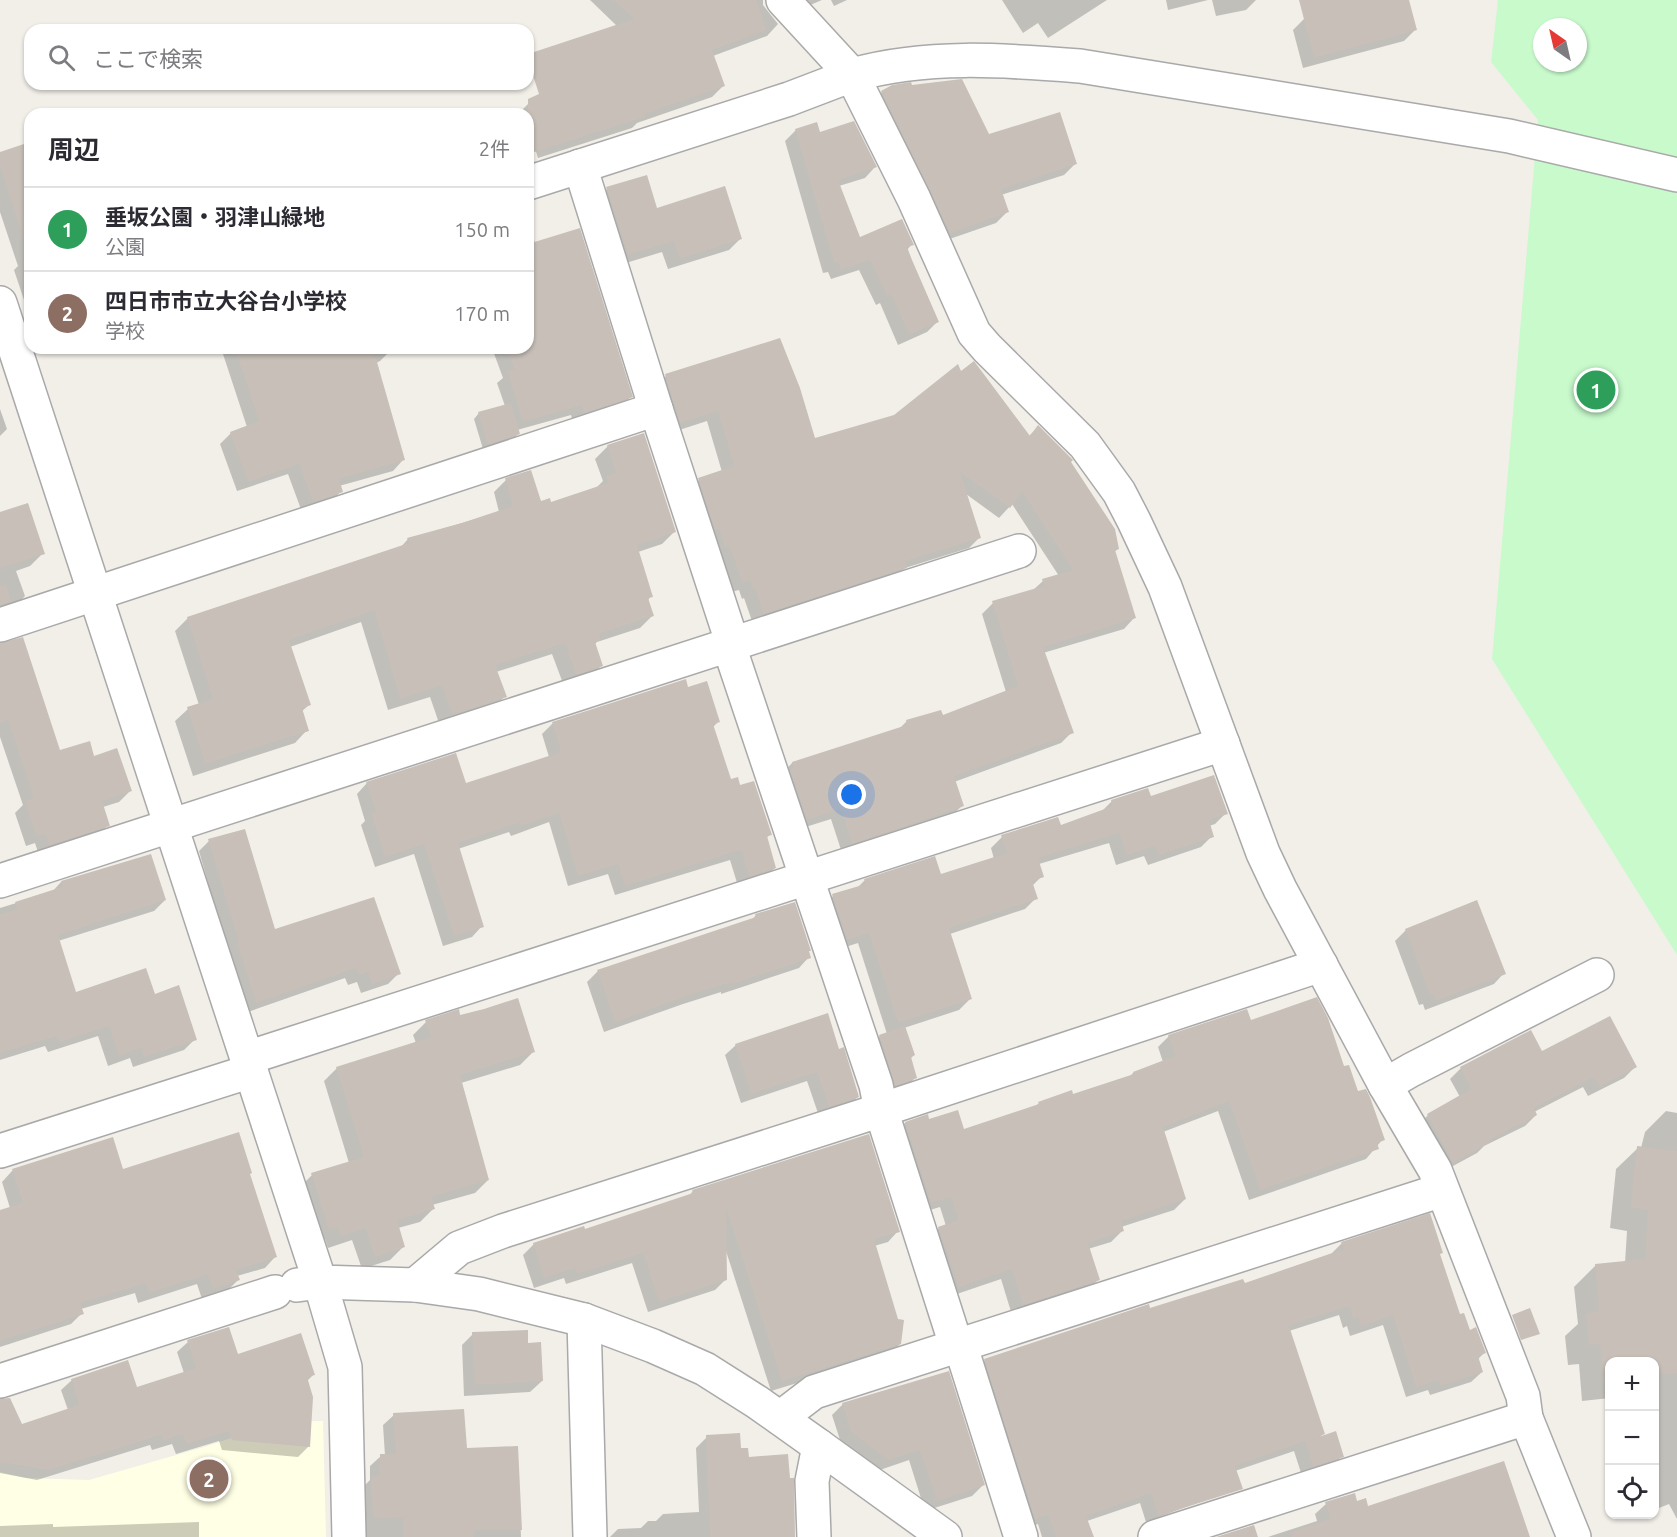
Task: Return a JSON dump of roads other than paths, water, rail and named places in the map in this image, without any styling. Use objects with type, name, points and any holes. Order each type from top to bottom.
[{"type":"street","points":[[783,0],[852,75],[914,199],[974,333],[1085,445],[1119,492],[1166,587],[1263,853],[1385,1085],[1435,1170],[1523,1396],[1526,1418],[1574,1537]]},
{"type":"street","points":[[534,181],[789,99],[852,75],[882,67],[955,59],[1010,60],[1080,66],[1509,136],[1677,175]]},
{"type":"street","points":[[580,166],[805,879],[876,1085],[881,1110],[1021,1537]]},
{"type":"street","points":[[0,303],[249,1065],[297,1287],[345,1367],[349,1537]]},
{"type":"street","points":[[0,625],[656,409]]},
{"type":"street","points":[[0,881],[1019,551]]},
{"type":"street","points":[[0,1151],[805,879],[1222,744]]},
{"type":"street","points":[[415,1285],[459,1248],[503,1232],[1321,965]]},
{"type":"street","points":[[1385,1085],[1597,975]]},
{"type":"street","points":[[780,1418],[814,1392],[1442,1190]]},
{"type":"street","points":[[0,1381],[297,1287],[415,1285],[479,1294],[584,1320],[653,1346],[705,1369],[780,1418],[945,1537]]},
{"type":"street","points":[[584,1320],[590,1537]]},
{"type":"street","points":[[1155,1537],[1526,1418]]},
{"type":"street","points":[[814,1537],[813,1481],[819,1446]]},
{"type":"place","name":"垂坂公園・羽津山緑地","points":[[1596,390]]},
{"type":"place","name":"四日市市立大谷台小学校","points":[[209,1479]]}]
